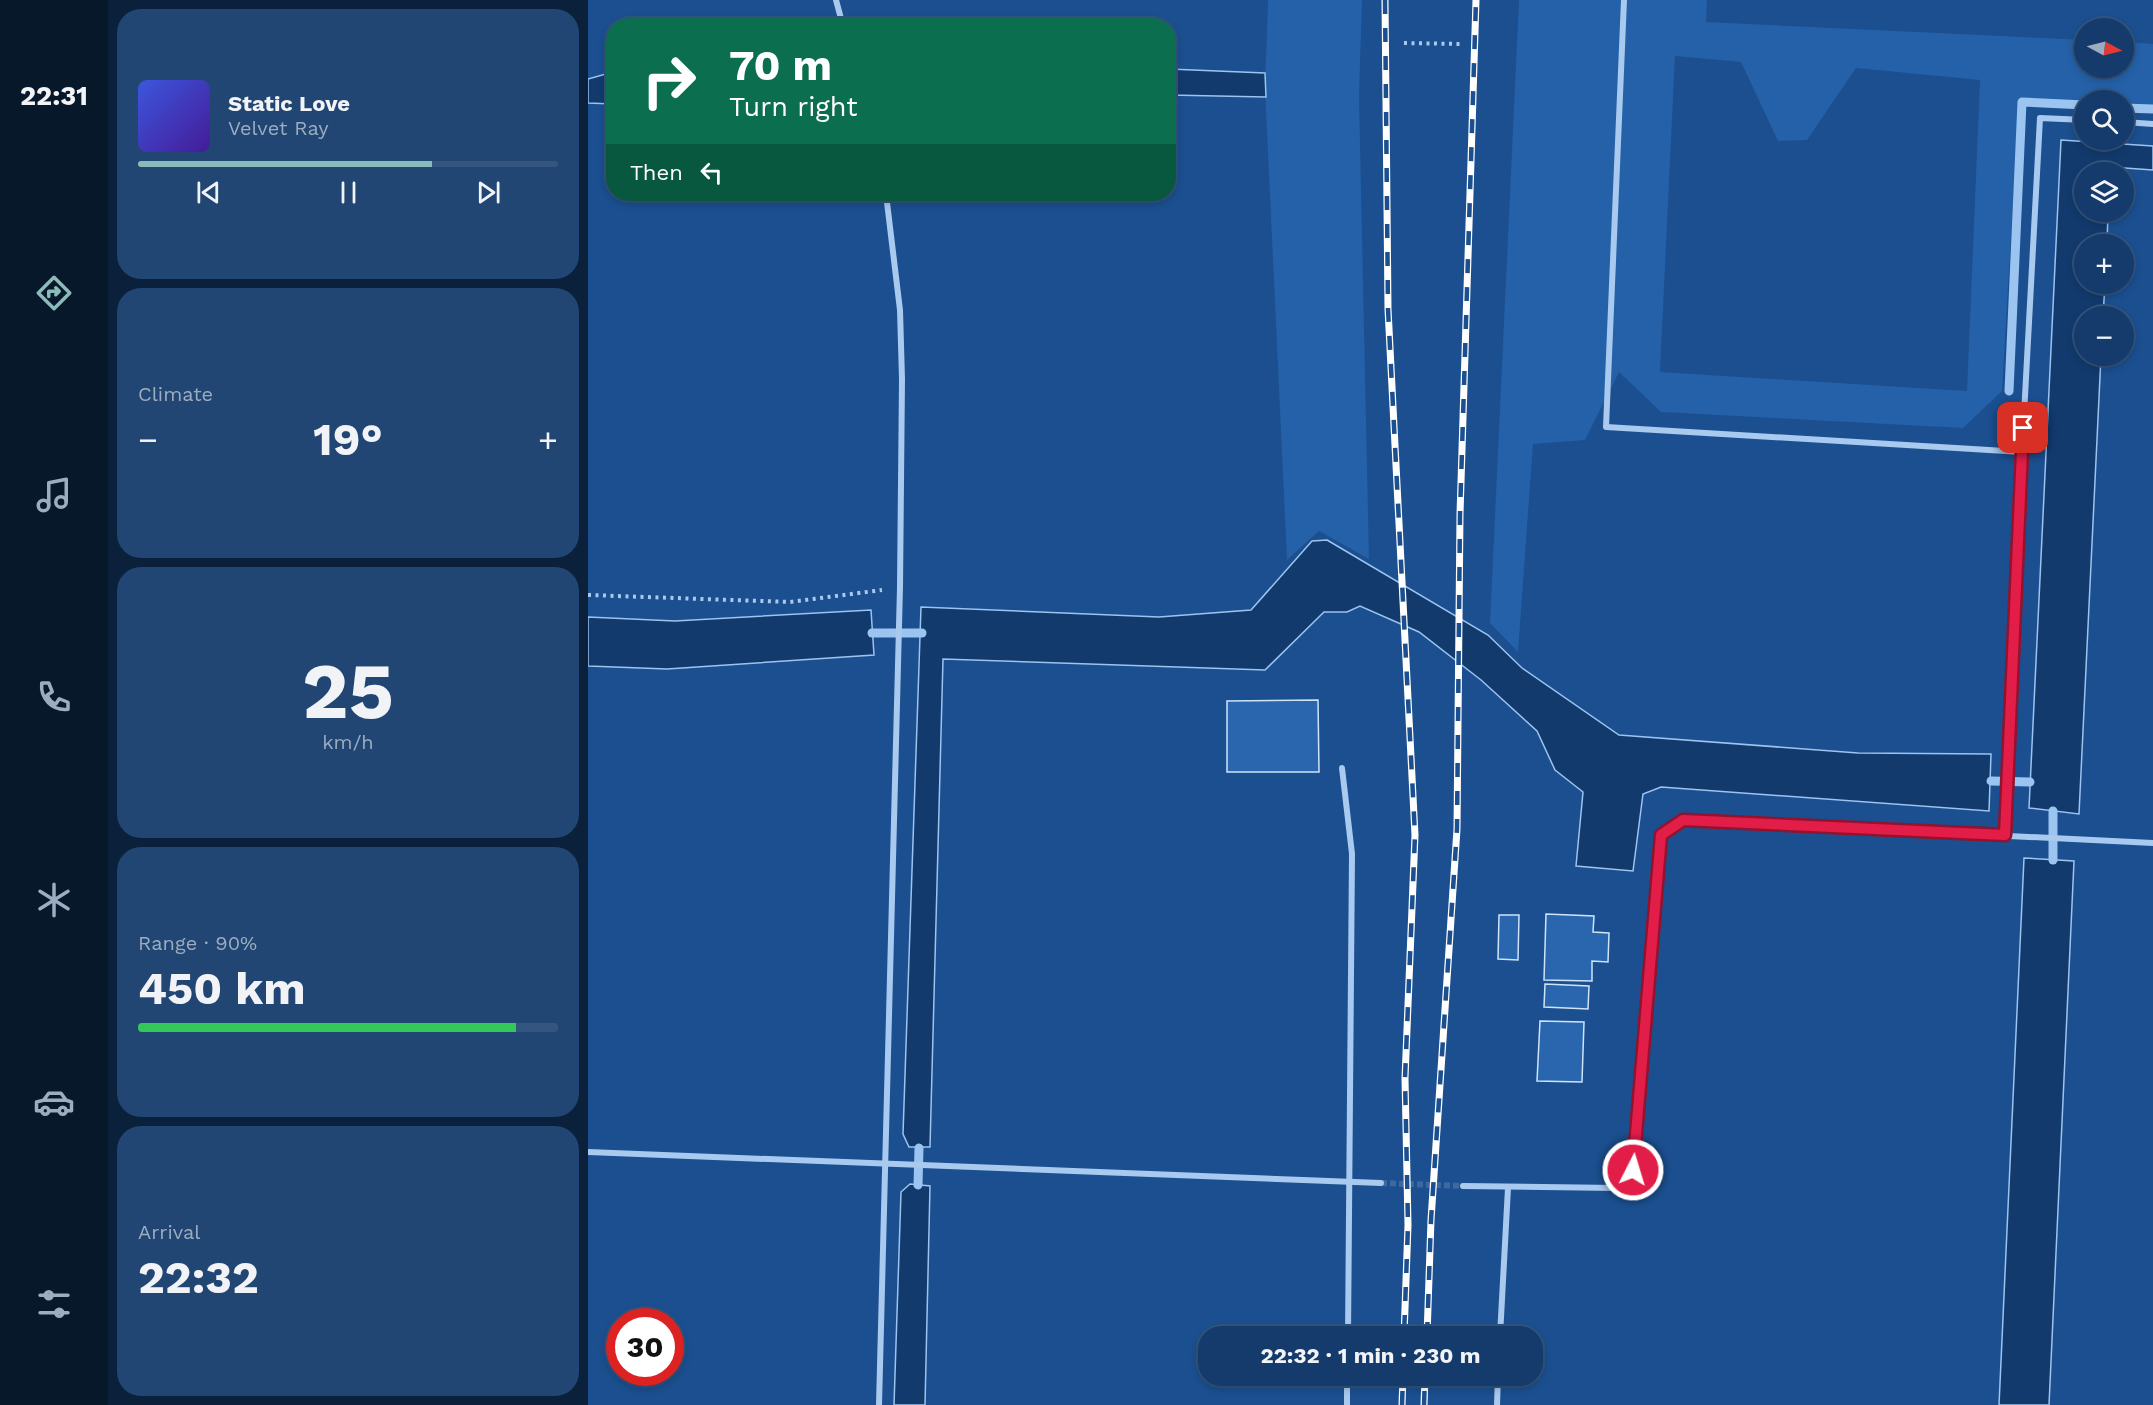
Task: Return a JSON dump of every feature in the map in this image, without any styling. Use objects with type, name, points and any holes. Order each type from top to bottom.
[{"type":"street","points":[[836,0],[841,18]]},
{"type":"street","points":[[1624,0],[1606,427],[2022,452]]},
{"type":"street","points":[[2005,835],[2040,118],[2074,120]]},
{"type":"street","points":[[2134,123],[2153,124]]},
{"type":"street","points":[[879,1405],[899,647],[902,379],[900,310],[887,201]]},
{"type":"street","points":[[1342,768],[1352,854],[1348,1326]]},
{"type":"street","points":[[1463,1186],[1617,1188],[1633,1170],[1661,835],[1683,820],[2153,843]]},
{"type":"street","points":[[588,1152],[1382,1183]]},
{"type":"street","points":[[1501,1326],[1508,1188]]},
{"type":"street","points":[[1347,1386],[1347,1405]]},
{"type":"street","points":[[1497,1405],[1498,1386]]},
{"type":"path","points":[[1404,44],[1462,44]]},
{"type":"path","points":[[588,595],[790,602],[900,587]]},
{"type":"shaded area","points":[[1268,0],[1362,0],[1359,97],[1369,559],[1319,531],[1287,560],[1265,88]]},
{"type":"shaded area","points":[[1519,0],[1707,0],[1706,22],[2074,39],[2074,78],[2134,78],[2134,43],[2153,44],[2153,106],[2134,105],[2134,90],[2074,90],[2074,101],[2019,98],[2002,391],[1963,428],[1661,412],[1619,372],[1585,440],[1533,444],[1518,652],[1490,623]],"holes":[[[1675,56],[1741,62],[1778,141],[1807,140],[1856,68],[1980,80],[1967,391],[1660,372]]]},
{"type":"shaded area","points":[[1176,69],[1265,73],[1266,97],[1176,95]]},
{"type":"shaded area","points":[[606,74],[606,104],[588,103],[588,79]]},
{"type":"shaded area","points":[[2061,140],[2074,141],[2074,150],[2134,150],[2134,145],[2153,146],[2153,170],[2134,169],[2134,162],[2074,162],[2074,222],[2108,222],[2107,234],[2074,234],[2074,294],[2104,294],[2104,306],[2074,306],[2074,366],[2101,366],[2079,814],[2029,808]]},
{"type":"shaded area","points":[[1327,540],[1488,635],[1522,668],[1619,735],[1858,753],[1991,754],[1989,811],[1661,787],[1643,794],[1633,871],[1576,866],[1583,792],[1555,770],[1537,731],[1481,680],[1419,632],[1360,606],[1347,612],[1324,612],[1265,670],[943,659],[930,1147],[909,1147],[903,1134],[921,607],[1159,617],[1251,610],[1312,541]]},
{"type":"shaded area","points":[[871,610],[874,655],[667,669],[588,666],[588,617],[675,621]]},
{"type":"shaded area","points":[[2024,858],[2074,861],[2049,1405],[1999,1405]]},
{"type":"shaded area","points":[[910,1184],[930,1186],[925,1405],[894,1405],[901,1192]]},
{"type":"building","points":[[1318,700],[1319,772],[1227,772],[1227,701]]},
{"type":"building","points":[[1546,914],[1594,916],[1593,932],[1609,933],[1608,962],[1592,961],[1592,981],[1544,980]]},
{"type":"building","points":[[1499,915],[1519,915],[1518,960],[1498,959]]},
{"type":"building","points":[[1545,984],[1589,986],[1588,1009],[1544,1007]]},
{"type":"building","points":[[1540,1021],[1584,1022],[1582,1082],[1537,1081]]},
{"type":"waterway","points":[[2009,391],[2022,102],[2074,104]]},
{"type":"waterway","points":[[2134,108],[2153,109]]},
{"type":"waterway","points":[[872,633],[922,633]]},
{"type":"waterway","points":[[1991,781],[2030,782]]},
{"type":"waterway","points":[[2053,811],[2053,860]]},
{"type":"waterway","points":[[918,1185],[919,1148]]},
{"type":"tunnel","points":[[1381,1183],[1463,1186]]},
{"type":"railway","points":[[1385,0],[1388,309],[1415,835],[1405,1078],[1408,1225],[1404,1326]]},
{"type":"railway","points":[[1427,1326],[1431,1220],[1457,829],[1460,514],[1476,0]]},
{"type":"railway","points":[[1402,1405],[1403,1386]]},
{"type":"railway","points":[[1424,1405],[1425,1386]]},
{"type":"route","points":[[1633,1170],[1661,835],[1683,820],[2005,835],[2023,428]]}]
